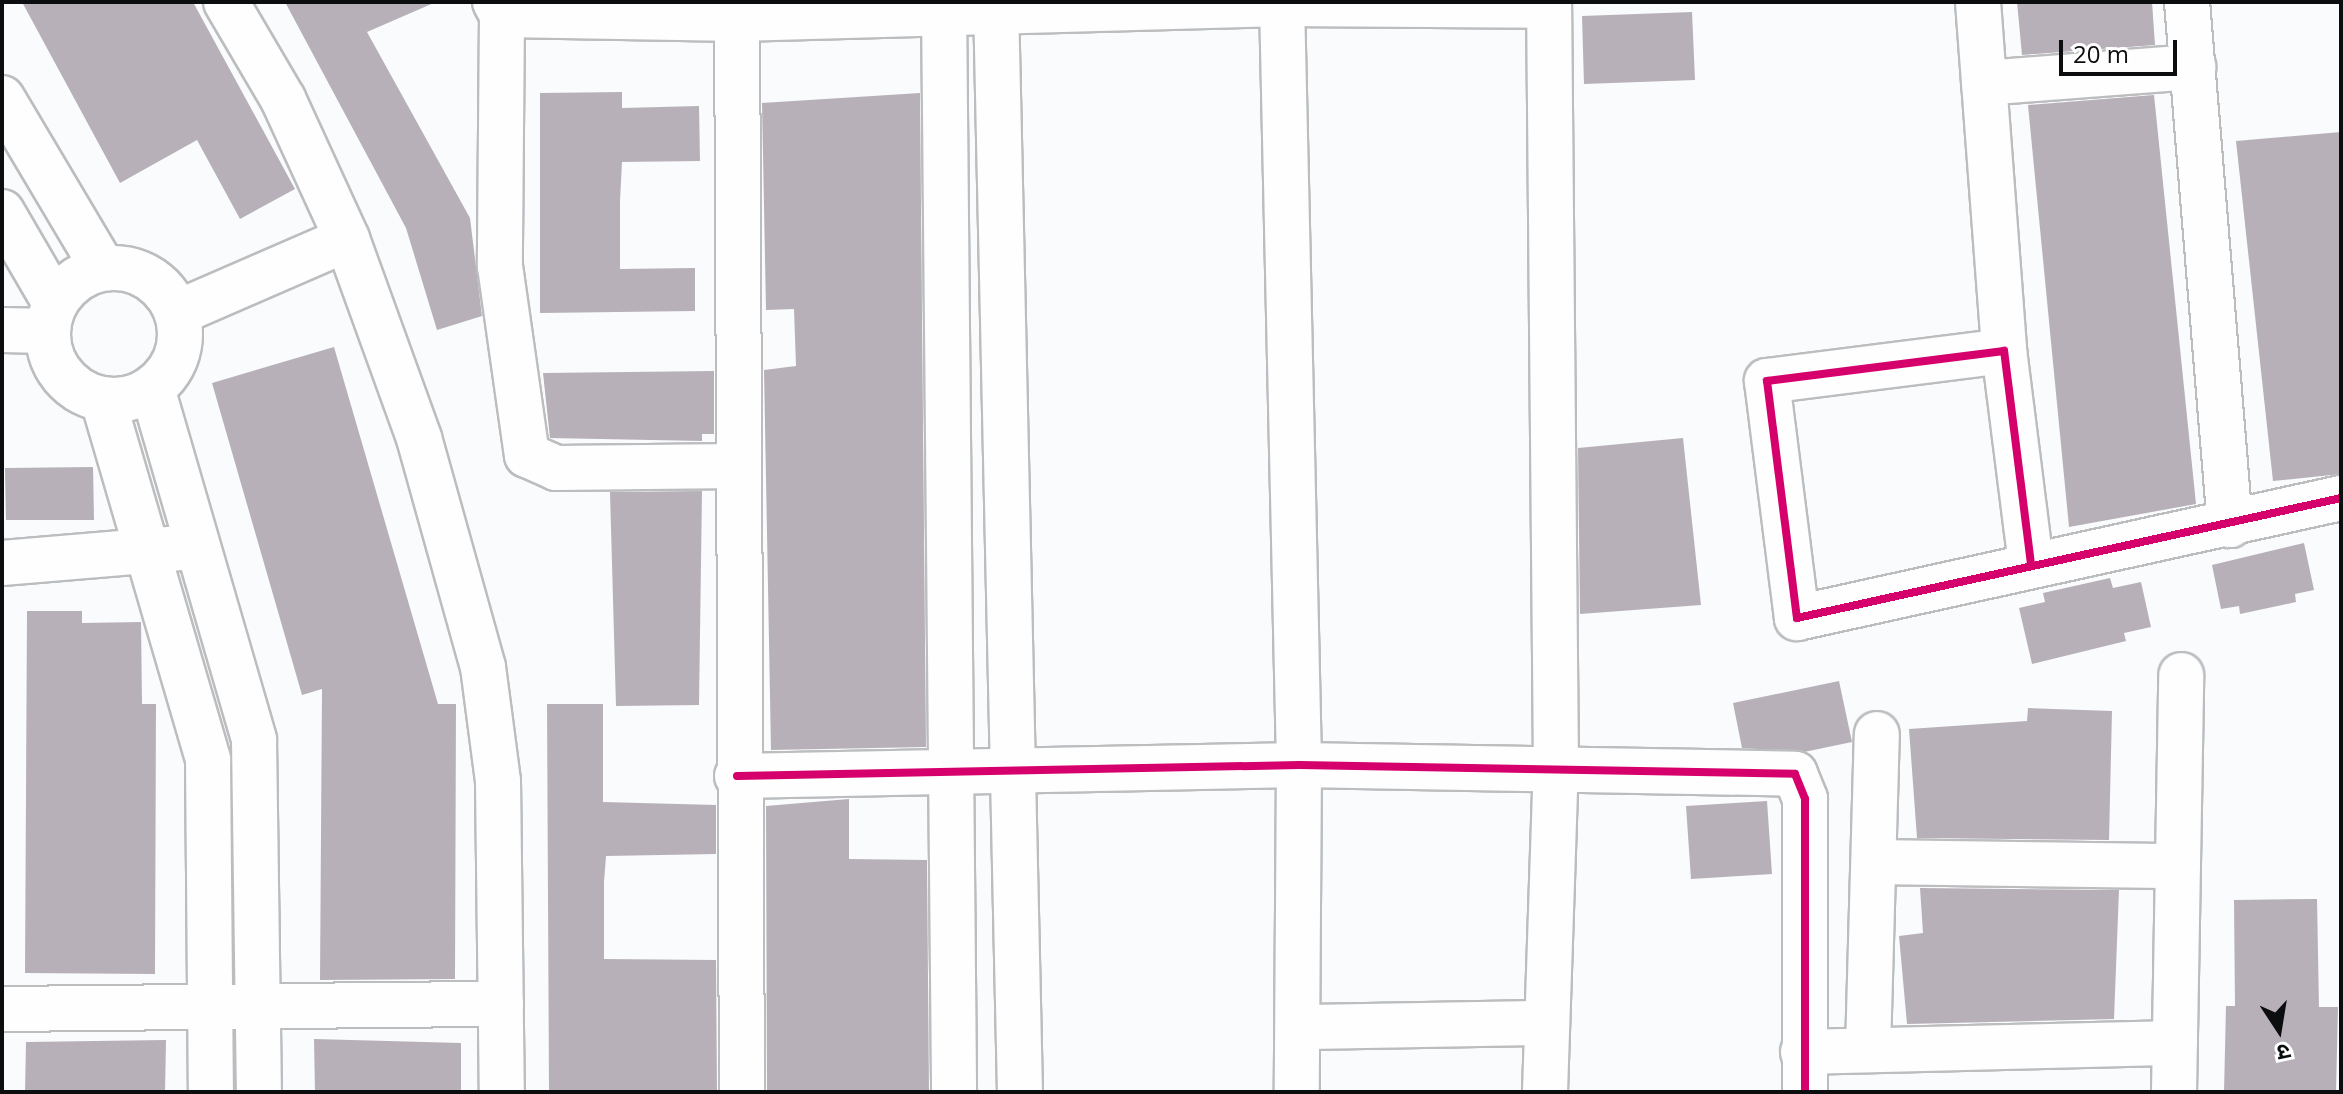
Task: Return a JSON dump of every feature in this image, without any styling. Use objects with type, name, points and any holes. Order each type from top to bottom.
[{"type":"street","points":[[226,2],[283,99],[347,239],[419,438],[483,667],[498,781],[502,1092]]},
{"type":"street","points":[[1978,2],[2004,351],[2031,564]]},
{"type":"street","points":[[2187,2],[2230,525]]},
{"type":"street","points":[[1282,3],[1299,765],[1302,1027],[1297,1092]]},
{"type":"street","points":[[737,466],[556,468],[527,455],[500,266],[500,6],[738,10],[1282,3],[1549,4],[1556,767],[1543,1023],[1545,1092]]},
{"type":"street","points":[[944,6],[954,1092]]},
{"type":"street","points":[[996,6],[1017,768],[1020,1092]]},
{"type":"street","points":[[738,10],[737,776],[742,1092]]},
{"type":"street","points":[[1984,83],[2193,67]]},
{"type":"street","points":[[2,98],[103,268]]},
{"type":"street","points":[[2,212],[51,317],[61,375],[103,400],[153,553],[208,760],[211,1092]]},
{"type":"street","points":[[177,313],[347,239]]},
{"type":"street","points":[[2,330],[51,317],[74,280],[103,268],[134,270],[161,286],[177,313],[178,355],[152,388],[103,400]]},
{"type":"street","points":[[2004,351],[1767,381],[1797,618],[2031,564],[2230,525],[2341,498]]},
{"type":"street","points":[[152,388],[201,544],[254,740],[259,1092]]},
{"type":"street","points":[[2,563],[153,553],[201,544]]},
{"type":"street","points":[[2174,1092],[2181,675]]},
{"type":"street","points":[[1868,1050],[1876,862],[1877,734]]},
{"type":"street","points":[[737,776],[1017,768],[1299,765],[1556,767],[1795,774],[1805,799],[1804,1072],[1868,1050],[2175,1043]]},
{"type":"street","points":[[1876,862],[2178,866]]},
{"type":"street","points":[[2,1009],[259,1011],[501,1004]]},
{"type":"street","points":[[1302,1027],[1543,1023]]},
{"type":"building","points":[[22,2],[193,2],[295,189],[240,219],[197,140],[120,183]]},
{"type":"building","points":[[285,2],[436,2],[367,32],[470,218],[482,316],[437,330],[406,228]]},
{"type":"building","points":[[2017,2],[2152,2],[2155,45],[2022,55]]},
{"type":"building","points":[[1692,12],[1695,80],[1584,84],[1582,16]]},
{"type":"building","points":[[622,92],[622,108],[699,106],[700,161],[622,162],[620,201],[620,269],[695,268],[695,311],[540,313],[540,93]]},
{"type":"building","points":[[920,93],[926,747],[771,750],[764,370],[796,366],[794,309],[766,310],[762,103]]},
{"type":"building","points":[[2154,95],[2196,504],[2069,527],[2028,105]]},
{"type":"building","points":[[2341,132],[2341,474],[2273,481],[2236,141]]},
{"type":"building","points":[[334,347],[438,704],[456,704],[455,979],[320,980],[322,689],[302,695],[212,383]]},
{"type":"building","points":[[714,371],[714,434],[702,434],[702,441],[550,438],[543,373]]},
{"type":"building","points":[[1683,438],[1701,605],[1580,614],[1578,448]]},
{"type":"building","points":[[93,467],[94,520],[6,520],[5,468]]},
{"type":"building","points":[[702,491],[699,705],[616,706],[610,492]]},
{"type":"building","points":[[2304,543],[2314,590],[2295,594],[2296,602],[2240,614],[2239,606],[2221,609],[2212,565]]},
{"type":"building","points":[[2110,578],[2113,588],[2141,582],[2151,627],[2124,633],[2126,641],[2032,664],[2019,608],[2045,602],[2043,593]]},
{"type":"building","points":[[27,611],[82,611],[82,623],[141,622],[142,704],[156,704],[155,974],[25,973]]},
{"type":"building","points":[[1839,681],[1852,742],[1804,752],[1742,748],[1733,703]]},
{"type":"building","points":[[547,704],[603,704],[603,802],[716,805],[716,854],[606,856],[604,959],[716,960],[717,1092],[549,1092]]},
{"type":"building","points":[[2028,708],[2112,711],[2109,840],[1917,838],[1909,729],[2027,721]]},
{"type":"building","points":[[849,799],[849,859],[927,860],[929,1092],[767,1092],[766,806]]},
{"type":"building","points":[[1767,801],[1772,874],[1691,879],[1686,806]]},
{"type":"building","points":[[1920,888],[2119,890],[2114,1019],[1907,1024],[1899,936],[1923,933]]},
{"type":"building","points":[[2317,899],[2319,1007],[2338,1007],[2336,1092],[2224,1092],[2226,1006],[2235,1006],[2234,900]]},
{"type":"building","points":[[314,1039],[461,1043],[461,1092],[315,1092]]},
{"type":"building","points":[[166,1040],[165,1092],[25,1092],[26,1042]]},
{"type":"cycle path","points":[[2031,564],[2004,351],[1767,381],[1797,618],[2341,498]]},
{"type":"cycle path","points":[[737,776],[1299,765],[1795,774],[1805,799],[1805,1092]]}]
